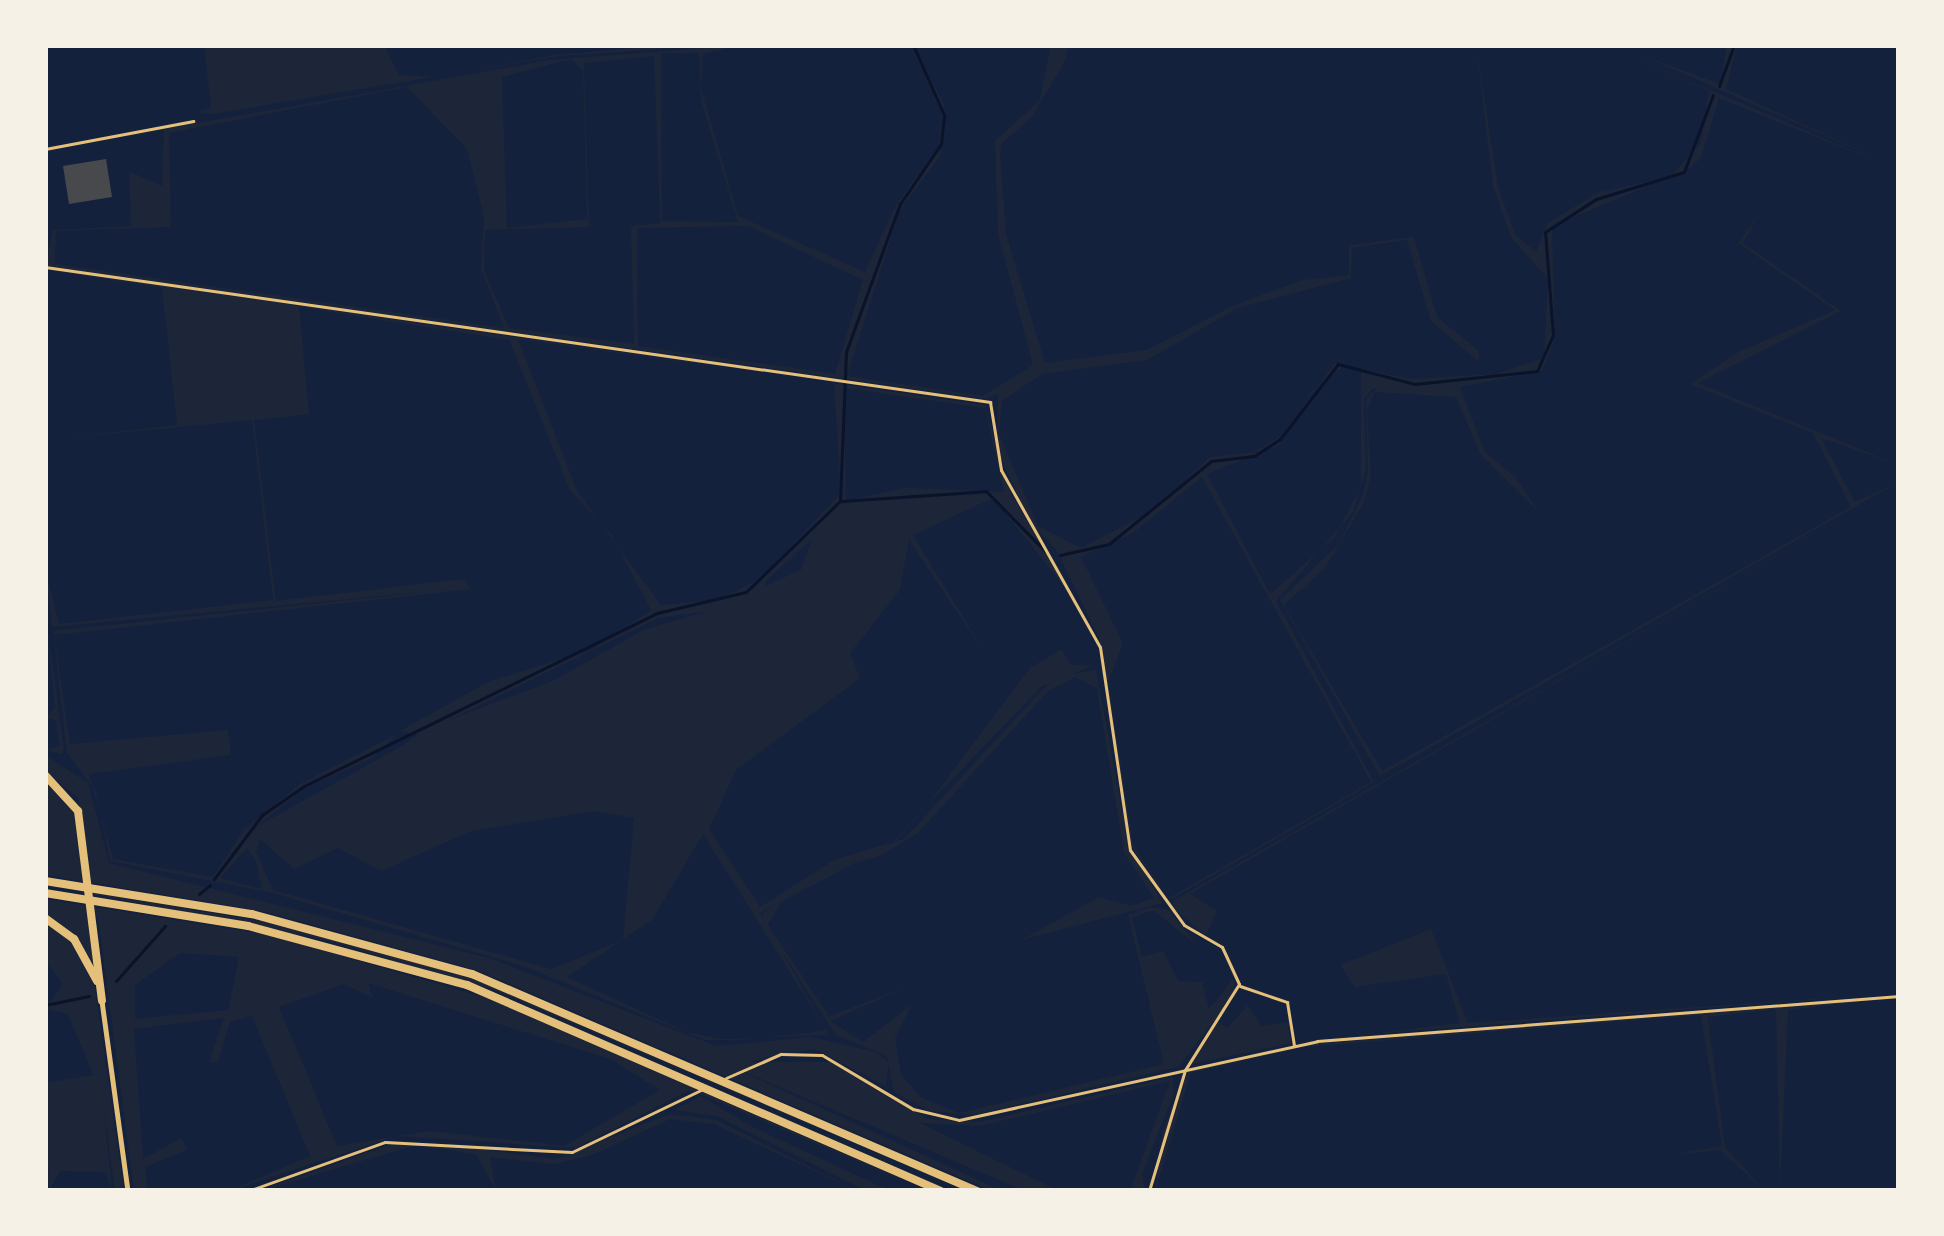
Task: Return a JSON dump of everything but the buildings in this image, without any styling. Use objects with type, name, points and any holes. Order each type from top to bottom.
[{"type":"highway","points":[[45,775],[75,802],[102,1000]]},
{"type":"highway","points":[[45,881],[252,914],[472,974],[976,1191]]},
{"type":"highway","points":[[45,893],[248,926],[467,985],[941,1191]]},
{"type":"highway","points":[[45,918],[83,951],[102,1000]]},
{"type":"main road","points":[[102,1000],[128,1191]]},
{"type":"street","points":[[45,149],[193,121]]},
{"type":"street","points":[[45,267],[990,402],[1001,470],[1100,647],[1130,850],[1172,911],[1222,947],[1239,984],[1287,1002],[1294,1045]]},
{"type":"street","points":[[1149,1191],[1185,1070],[1239,984]]},
{"type":"street","points":[[248,1191],[385,1142],[572,1152],[752,1064],[823,1055],[913,1108],[959,1120],[1294,1045],[1899,997]]},
{"type":"shaded area","points":[[204,45],[384,45],[399,75],[434,77],[213,114],[196,112],[211,107]]},
{"type":"shaded area","points":[[718,45],[558,56],[456,73],[555,55]]},
{"type":"shaded area","points":[[743,45],[703,54],[701,88],[738,216],[865,272],[896,205],[939,145],[942,115],[911,45],[944,104],[940,157],[900,209],[847,376],[983,396],[1033,365],[998,234],[995,141],[1040,100],[1051,45],[1069,45],[1064,63],[1031,118],[1002,143],[1000,153],[1006,234],[1045,363],[1146,350],[1237,304],[1303,280],[1349,275],[1349,245],[1414,237],[1437,317],[1479,351],[1479,362],[1431,321],[1407,240],[1352,248],[1351,278],[1238,308],[1147,360],[1042,374],[1002,401],[999,434],[1038,526],[1081,548],[1151,512],[1210,457],[1255,452],[1281,436],[1301,409],[1279,445],[1207,474],[1270,594],[1320,551],[1276,601],[1374,782],[1170,900],[1132,847],[1099,638],[1056,549],[1030,523],[997,450],[998,394],[986,399],[45,266],[53,230],[131,226],[129,171],[162,186],[164,129],[550,60]],"holes":[[[661,53],[699,53],[701,100],[738,222],[662,221]],[[654,56],[660,223],[631,226],[634,344],[509,328],[484,271],[485,230],[589,227],[584,63]],[[571,59],[583,70],[587,219],[507,228],[502,77]],[[407,87],[467,149],[484,216],[481,269],[504,328],[55,264],[56,231],[171,227],[169,133]],[[748,226],[863,280],[835,374],[638,346],[637,228]],[[1202,477],[1371,782],[1169,898],[1133,845],[1108,683],[1123,643],[1081,557],[1133,533]]]},
{"type":"shaded area","points":[[1476,45],[1498,187],[1515,234],[1536,252],[1548,223],[1597,193],[1671,176],[1700,144],[1709,91],[1603,45],[1899,170],[1719,98],[1701,158],[1689,169],[1552,226],[1555,338],[1542,371],[1460,387],[1484,451],[1515,477],[1539,512],[1481,455],[1456,397],[1374,392],[1367,410],[1371,475],[1364,502],[1325,568],[1284,605],[1382,771],[1851,507],[1813,433],[1690,384],[1739,352],[1835,310],[1738,243],[1761,211],[1743,243],[1841,311],[1698,383],[1899,465],[1821,438],[1855,502],[1899,482],[1380,776],[1280,600],[1338,545],[1363,495],[1368,473],[1366,404],[1367,397],[1378,388],[1364,399],[1366,468],[1361,485],[1361,371],[1346,365],[1409,379],[1496,374],[1544,358],[1548,279],[1511,237],[1493,186]]},
{"type":"shaded area","points":[[1727,45],[1737,45],[1726,89],[1899,168],[1641,55],[1720,84]]},
{"type":"shaded area","points":[[45,269],[806,379],[518,339],[577,491],[600,522],[570,490],[509,340],[299,307],[309,414],[254,420],[276,601],[463,579],[471,589],[54,635],[70,744],[228,730],[231,755],[89,774],[93,788],[67,753],[53,631],[465,588],[52,627],[45,568],[59,624],[273,600],[252,420],[45,440],[177,425],[162,288]]},
{"type":"shaded area","points":[[1335,363],[1345,365],[1317,387]]},
{"type":"shaded area","points":[[834,383],[985,405],[1011,494],[1076,601],[993,498],[913,535],[990,661],[909,540],[900,590],[850,653],[860,678],[736,770],[709,829],[760,907],[834,860],[893,842],[928,805],[896,841],[760,913],[829,1035],[761,1038],[825,1028],[703,834],[652,920],[623,939],[634,818],[595,811],[471,831],[381,871],[338,848],[294,869],[260,839],[256,852],[273,890],[551,969],[621,941],[567,977],[686,1032],[722,1039],[704,1040],[526,967],[269,892],[110,861],[101,816],[113,859],[213,877],[244,830],[300,784],[397,734],[372,758],[303,789],[256,827],[398,748],[418,735],[400,731],[490,681],[591,650],[651,610],[617,545],[661,605],[716,600],[760,579],[841,493]],"holes":[[[844,388],[985,408],[1004,492],[905,488],[846,501]],[[812,539],[801,570],[765,586],[767,580]],[[708,611],[643,630],[555,680],[449,720],[658,618]],[[247,848],[256,861],[262,889],[220,878]]]},
{"type":"shaded area","points":[[1899,485],[1190,894],[1217,911],[1206,936],[1173,908],[1173,901]]},
{"type":"shaded area","points":[[45,610],[61,754],[45,750],[60,746],[56,720],[45,718],[55,708]]},
{"type":"shaded area","points":[[1061,649],[1071,665],[1094,665],[1041,687],[929,803],[1030,668]]},
{"type":"shaded area","points":[[1096,670],[1129,847],[1163,903],[1021,940],[1099,897],[1132,906],[1154,898],[1124,853],[1097,688],[1075,677],[1047,692],[918,833],[880,856],[842,866],[781,902],[768,925],[829,1016],[910,986],[830,1021],[863,1042],[912,1004],[895,1038],[901,1074],[920,1097],[959,1113],[1164,1064],[1128,915],[1151,907],[1169,910],[1197,945],[1153,910],[1132,918],[1142,957],[1163,951],[1178,981],[1202,982],[1209,1009],[1234,978],[1234,996],[1178,1067],[974,1115],[929,1111],[894,1092],[887,1056],[836,1035],[773,938],[763,913],[835,867],[905,838],[1044,688],[1060,676]]},
{"type":"shaded area","points":[[45,755],[88,783],[109,863],[489,958],[716,1046],[811,1037],[875,1052],[889,1063],[886,1086],[814,1049],[747,1062],[835,1062],[928,1119],[979,1122],[1173,1077],[1173,1095],[1142,1174],[1145,1191],[1130,1191],[1170,1081],[980,1126],[920,1123],[1059,1191],[1025,1191],[728,1065],[1002,1191],[992,1191],[480,971],[266,912],[45,875],[45,777],[71,798],[91,870],[78,798],[45,771]]},
{"type":"shaded area","points":[[45,885],[290,926],[470,978],[567,1013],[968,1191],[497,991],[322,939]]},
{"type":"shaded area","points":[[45,899],[269,935],[496,1001],[927,1191],[690,1090],[576,1148],[398,1136],[430,1131],[564,1146],[660,1090],[610,1059],[368,983],[373,998],[344,984],[279,1007],[337,1146],[395,1137],[229,1191],[310,1156],[252,1016],[230,1022],[218,1062],[209,1062],[224,1018],[134,1029],[143,1159],[182,1138],[187,1150],[145,1167],[148,1191],[134,1191],[98,917],[89,917],[96,970],[45,914]],"holes":[[[180,953],[239,957],[228,1010],[135,1019],[135,985]]]},
{"type":"shaded area","points":[[45,922],[71,942],[95,988],[124,1191],[115,1191],[104,1111],[112,1191],[106,1172],[60,1171],[49,1191],[45,1083],[93,1075],[68,1014],[45,1009],[63,984],[45,961]]},
{"type":"shaded area","points":[[1431,929],[1468,1023],[1899,993],[1370,1034],[1460,1023],[1446,974],[1355,987],[1340,965]]},
{"type":"shaded area","points":[[1899,997],[1788,1010],[1780,1191],[1776,1009],[1708,1017],[1725,1147],[1765,1191],[1720,1150],[1671,1155],[1722,1146],[1701,1015],[1303,1047],[1191,1073],[1155,1191],[1163,1130],[1189,1071],[1313,1044]]},
{"type":"shaded area","points":[[1248,1005],[1261,1026],[1288,1022],[1291,1043],[1192,1064],[1216,1020],[1227,1028]]},
{"type":"shaded area","points":[[701,1096],[752,1127],[891,1191],[866,1191],[717,1116],[674,1110]]},
{"type":"shaded area","points":[[669,1114],[717,1120],[857,1191],[714,1124],[670,1119],[595,1154],[554,1164],[490,1157],[496,1191],[476,1154],[417,1145],[259,1191],[391,1144],[457,1146],[556,1159]]},
{"type":"waterway","points":[[214,879],[262,815],[304,786],[657,613],[746,592],[840,501],[846,352],[900,204],[941,144],[944,115],[913,45]]},
{"type":"waterway","points":[[1719,86],[1734,45]]},
{"type":"waterway","points":[[1060,555],[1109,544],[1211,461],[1254,456],[1280,439],[1338,364],[1415,384],[1537,371],[1553,335],[1545,232],[1596,199],[1684,172],[1713,95]]},
{"type":"waterway","points":[[841,501],[986,491],[1047,553]]},
{"type":"waterway","points":[[199,894],[210,885]]},
{"type":"waterway","points":[[116,981],[165,926]]},
{"type":"waterway","points":[[45,1005],[89,996]]}]
